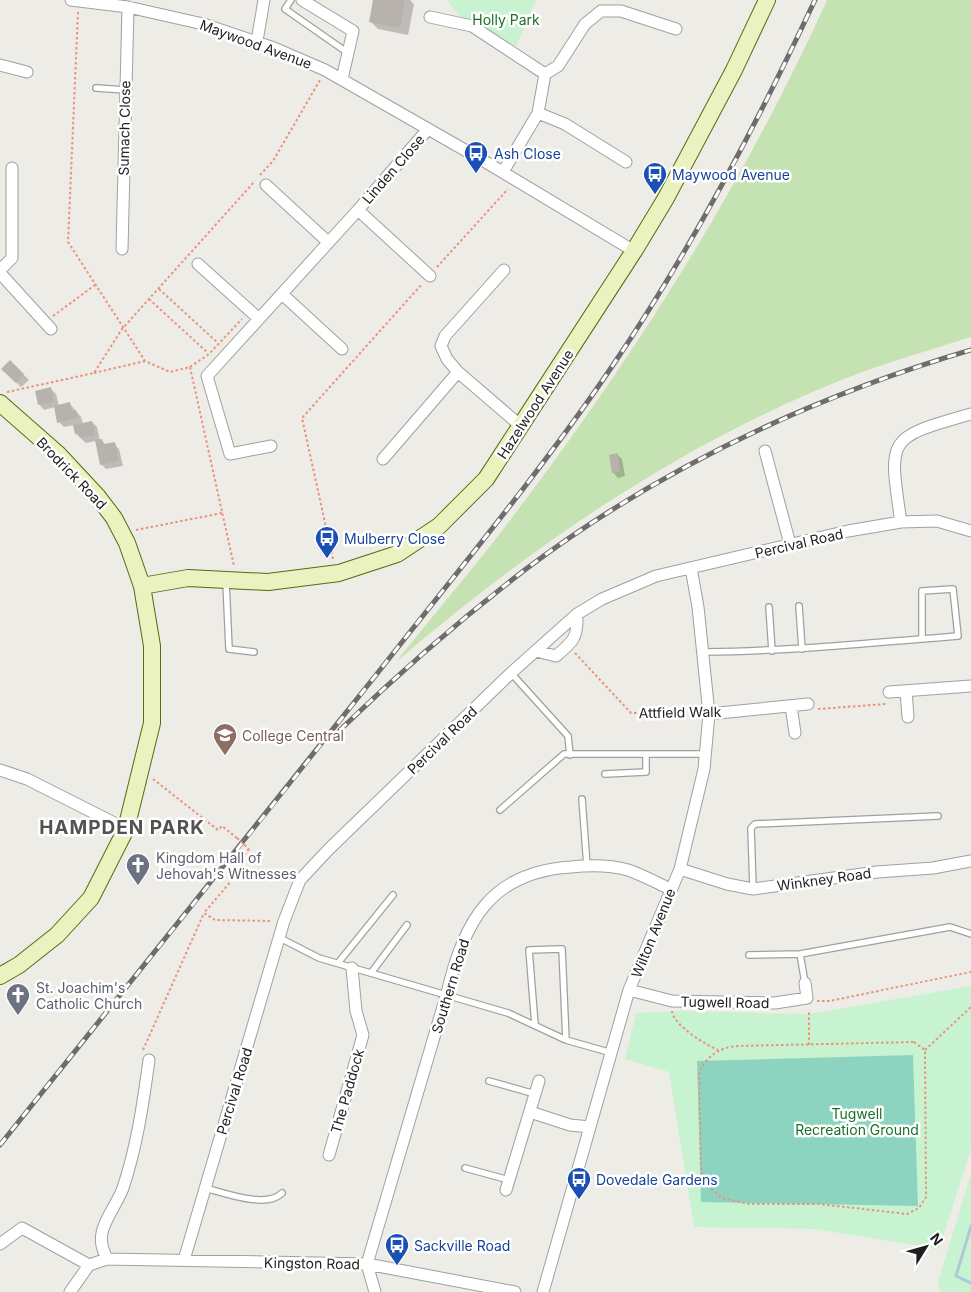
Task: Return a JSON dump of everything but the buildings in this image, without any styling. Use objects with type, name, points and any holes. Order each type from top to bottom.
[{"type":"street","points":[[256,41],[264,0]]},
{"type":"street","points":[[302,0],[353,31],[342,79]]},
{"type":"street","name":"Hazelwood Avenue","points":[[142,586],[188,578],[268,582],[336,574],[397,554],[439,526],[486,479],[522,427],[634,251],[680,172],[734,70],[767,0]]},
{"type":"street","name":"Maywood Avenue","points":[[75,1],[128,7],[204,24],[256,41],[325,70],[517,180],[634,251]]},
{"type":"street","name":"Sumach Close","points":[[122,249],[128,7]]},
{"type":"street","points":[[503,172],[538,112],[545,74],[558,66],[585,24],[600,11],[621,11],[676,29]]},
{"type":"street","points":[[430,17],[472,26],[545,74]]},
{"type":"street","points":[[0,65],[27,72]]},
{"type":"street","points":[[538,112],[564,124],[626,162]]},
{"type":"street","name":"Linden Close","points":[[271,446],[230,454],[207,376],[358,210],[428,129]]},
{"type":"street","points":[[12,168],[12,258],[0,271],[48,325]]},
{"type":"street","points":[[266,185],[328,242]]},
{"type":"street","name":"Linden Close","points":[[358,210],[430,276]]},
{"type":"street","points":[[198,264],[258,318]]},
{"type":"street","points":[[504,270],[446,336],[441,346],[447,359],[458,372],[522,427]]},
{"type":"street","points":[[282,294],[342,349]]},
{"type":"street","points":[[383,459],[458,372]]},
{"type":"street","name":"Brodrick Road","points":[[0,403],[71,468],[98,497],[122,533],[136,563],[142,586],[152,646],[152,723],[126,829],[90,898],[57,934],[19,965],[0,976]]},
{"type":"street","points":[[901,522],[894,473],[894,456],[898,443],[909,433],[971,414]]},
{"type":"street","points":[[766,451],[790,544]]},
{"type":"street","name":"Percival Road","points":[[184,1260],[284,921],[300,880],[329,849],[511,673],[577,614],[620,590],[656,576],[790,544],[901,522],[937,521],[971,531]]},
{"type":"street","name":"Wilton Avenue","points":[[543,1292],[629,990],[680,869],[694,814],[705,754],[709,714],[704,652],[691,568]]},
{"type":"street","points":[[536,651],[556,656],[569,646],[578,633],[577,614]]},
{"type":"street","points":[[889,692],[971,686]]},
{"type":"street","points":[[906,691],[908,717]]},
{"type":"street","name":"Attfield Walk","points":[[709,714],[808,704]]},
{"type":"street","points":[[791,706],[795,733]]},
{"type":"street","points":[[0,770],[27,779],[126,829]]},
{"type":"street","name":"Winkney Road","points":[[680,869],[726,884],[753,889],[877,872],[933,868],[971,861]]},
{"type":"street","name":"Southern Road","points":[[368,1264],[447,994],[455,959],[464,936],[487,901],[511,882],[525,876],[560,867],[587,866],[628,870],[670,889]]},
{"type":"street","name":"The Paddock","points":[[329,1155],[363,1035],[356,1011],[352,968]]},
{"type":"street","name":"Tugwell Road","points":[[629,990],[672,1001],[775,1003],[807,998],[805,983]]},
{"type":"street","points":[[70,1292],[89,1266],[107,1259],[102,1248],[102,1232],[122,1190],[132,1154],[140,1123],[149,1060]]},
{"type":"street","points":[[508,1185],[539,1081]]},
{"type":"street","points":[[530,1112],[570,1125],[590,1127]]},
{"type":"street","points":[[0,1244],[22,1228],[89,1266]]},
{"type":"street","name":"Kingston Road","points":[[107,1259],[368,1264],[515,1292]]},
{"type":"street","points":[[368,1264],[375,1292]]},
{"type":"lane","points":[[291,0],[285,9],[348,53]]},
{"type":"lane","points":[[96,88],[125,90]]},
{"type":"lane","points":[[232,580],[229,649],[254,652]]},
{"type":"lane","points":[[704,652],[772,651],[802,649],[922,639],[958,636],[952,589],[922,591],[922,639]]},
{"type":"lane","points":[[799,606],[802,649]]},
{"type":"lane","points":[[769,607],[772,651]]},
{"type":"lane","points":[[511,673],[568,736],[570,754]]},
{"type":"lane","points":[[500,810],[564,754],[705,754]]},
{"type":"lane","points":[[605,774],[646,772],[646,754]]},
{"type":"lane","points":[[582,799],[587,866]]},
{"type":"lane","points":[[753,889],[751,828],[755,824],[938,816]]},
{"type":"lane","points":[[338,963],[392,895]]},
{"type":"lane","points":[[371,973],[406,925]]},
{"type":"lane","points":[[749,955],[800,954],[950,927],[971,934]]},
{"type":"lane","points":[[280,938],[319,958],[508,1013],[566,1040],[612,1053]]},
{"type":"lane","points":[[535,1025],[529,950],[562,949],[566,1040]]},
{"type":"lane","points":[[800,954],[805,983]]},
{"type":"lane","points":[[489,1081],[535,1094]]},
{"type":"lane","points":[[464,1168],[508,1185]]},
{"type":"lane","points":[[205,1188],[248,1199],[270,1200],[277,1198],[282,1193]]},
{"type":"path","points":[[75,1],[68,242],[122,329],[145,361],[170,372],[190,367],[209,354],[249,310]]},
{"type":"path","points":[[94,373],[122,329],[273,161],[325,70]]},
{"type":"path","points":[[336,574],[302,418],[517,180]]},
{"type":"path","points":[[48,325],[95,285]]},
{"type":"path","points":[[159,289],[218,343]]},
{"type":"path","points":[[149,299],[209,354]]},
{"type":"path","points":[[0,394],[145,361]]},
{"type":"path","points":[[190,367],[222,513],[232,580]]},
{"type":"path","points":[[122,533],[222,513]]},
{"type":"path","name":"Attfield Walk","points":[[569,646],[631,713],[709,714]]},
{"type":"path","points":[[808,704],[814,709],[888,704],[889,692]]},
{"type":"path","points":[[140,771],[218,830],[222,826],[249,849],[238,863],[243,867],[204,913],[140,1056],[149,1060]]},
{"type":"path","points":[[204,913],[215,920],[284,921]]},
{"type":"path","points":[[809,1045],[810,1002],[829,1001],[971,972]]},
{"type":"path","points":[[672,1001],[672,1015],[677,1022],[708,1046],[718,1050],[738,1046],[914,1042],[925,1050]]},
{"type":"path","points":[[718,1050],[702,1066],[699,1072],[701,1168],[705,1183],[710,1189],[722,1198],[743,1203],[819,1204],[902,1214],[919,1208],[926,1197],[925,1050],[971,1007]]},
{"type":"green space","name":"Holly Park","points":[[447,0],[536,0],[516,46],[460,17]]},
{"type":"green space","points":[[827,0],[971,0],[971,337],[849,377],[786,404],[726,433],[667,466],[555,538],[448,619],[396,662],[491,545],[632,350],[717,214],[756,144]]},
{"type":"green space","name":"Tugwell Recreation Ground","points":[[971,986],[971,1149],[939,1249],[815,1229],[694,1227],[669,1072],[625,1059],[636,1013],[680,1011],[809,1014]]},
{"type":"green space","points":[[913,1055],[918,1206],[701,1202],[697,1061]]},
{"type":"green space","points":[[971,1174],[971,1292],[941,1292],[938,1282]]},
{"type":"waterway","points":[[971,1226],[956,1276],[971,1283]]},
{"type":"railway","points":[[0,1145],[467,561],[585,405],[642,321],[696,232],[746,141],[815,0]]},
{"type":"railway","points":[[340,730],[478,607],[526,569],[629,499],[683,468],[795,414],[853,390],[971,350]]},
{"type":"place","name":"Ash Close","points":[[476,174]]},
{"type":"place","name":"Maywood Avenue","points":[[655,195]]},
{"type":"place","name":"Mulberry Close","points":[[327,559]]},
{"type":"place","name":"College Central","points":[[225,756]]},
{"type":"place","name":"Kingdom Hall of Jehovah's Witnesses","points":[[138,886]]},
{"type":"place","name":"St. Joachim's Catholic Church","points":[[18,1016]]},
{"type":"place","name":"Dovedale Gardens","points":[[579,1200]]},
{"type":"place","name":"Sackville Road","points":[[397,1266]]},
{"type":"district","name":"HAMPDEN PARK","points":[[122,827]]}]
